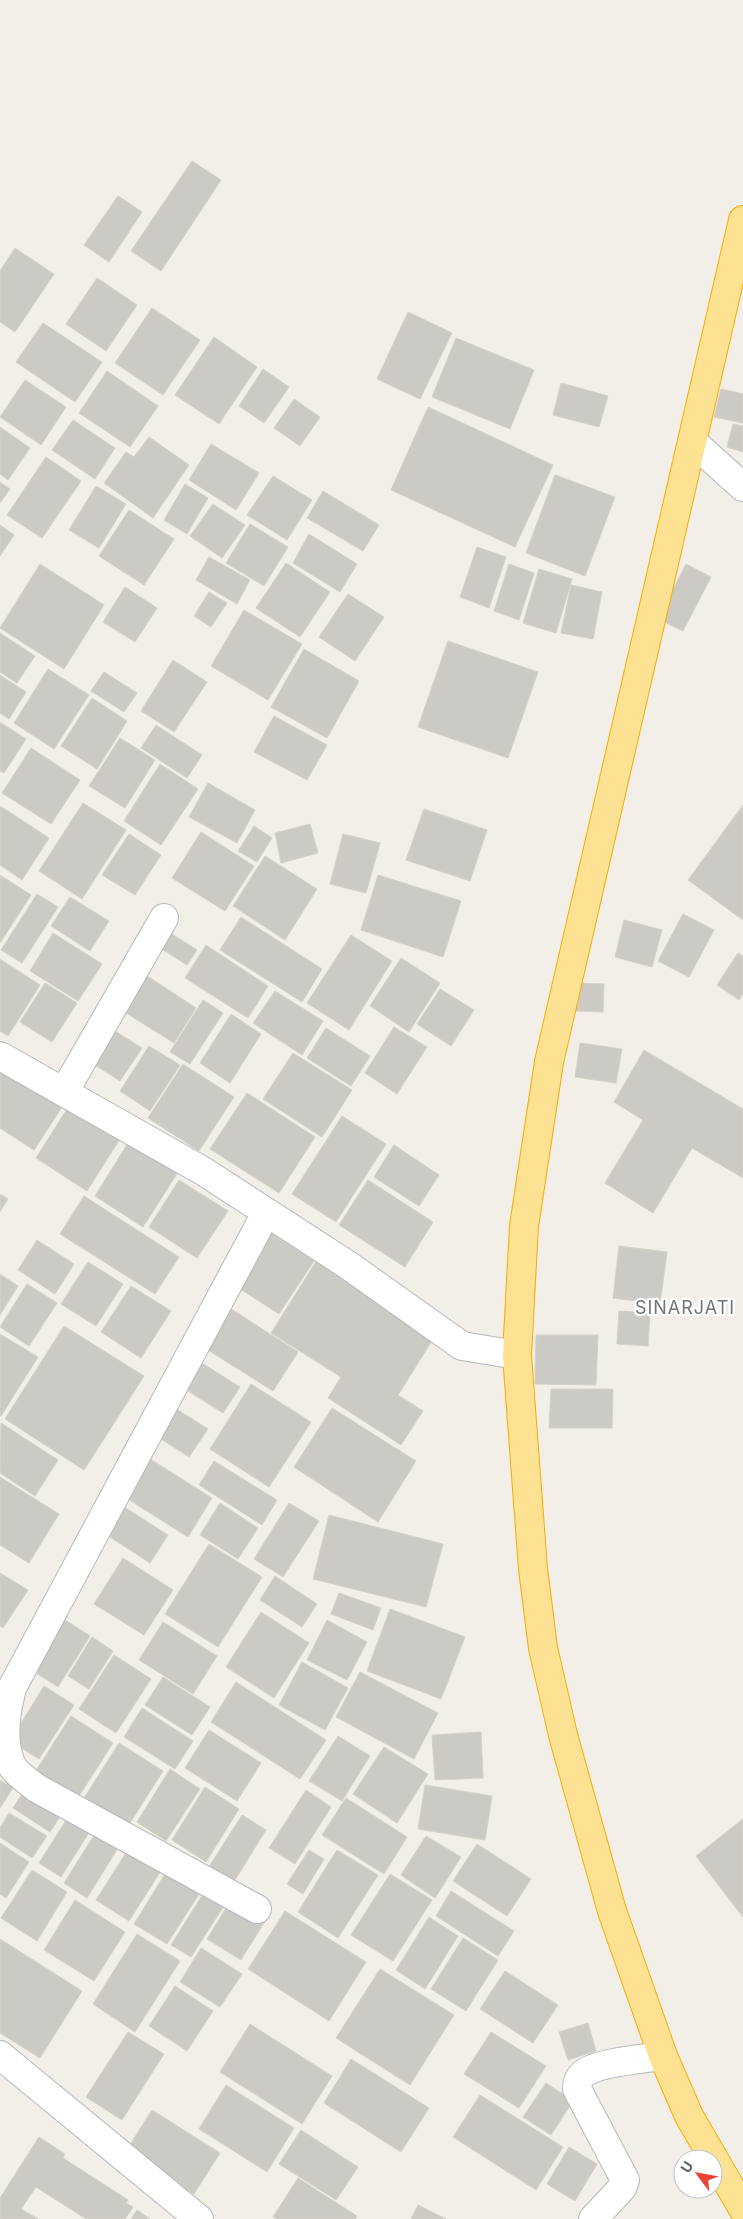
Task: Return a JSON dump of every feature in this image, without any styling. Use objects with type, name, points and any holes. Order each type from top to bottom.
[{"type":"highway","points":[[743,220],[549,1062],[524,1226],[517,1355],[533,1569],[543,1648],[563,1736],[612,1911],[663,2056],[689,2116],[743,2209]]},
{"type":"street","points":[[693,442],[743,487]]},
{"type":"street","points":[[64,1092],[164,918]]},
{"type":"street","points":[[0,1056],[203,1171],[348,1265],[462,1346],[517,1355]]},
{"type":"street","points":[[257,1909],[38,1789],[14,1770],[7,1753],[5,1726],[12,1688],[266,1213]]},
{"type":"street","points":[[0,2055],[199,2219]]},
{"type":"street","points":[[593,2219],[622,2188],[625,2180],[577,2089],[581,2075],[596,2068],[663,2056]]},
{"type":"building","points":[[192,161],[221,180],[161,271],[131,251]]},
{"type":"building","points":[[118,196],[142,212],[109,262],[84,245]]},
{"type":"building","points":[[15,248],[54,274],[15,332],[0,322],[0,271]]},
{"type":"building","points":[[97,278],[137,305],[106,351],[66,324]]},
{"type":"building","points":[[152,308],[200,340],[163,395],[115,363]]},
{"type":"building","points":[[408,312],[452,333],[420,399],[377,379]]},
{"type":"building","points":[[43,323],[102,362],[75,402],[16,362]]},
{"type":"building","points":[[214,337],[257,367],[219,424],[175,395]]},
{"type":"building","points":[[456,338],[534,370],[510,429],[432,397]]},
{"type":"building","points":[[263,369],[289,387],[264,423],[239,406]]},
{"type":"building","points":[[107,371],[158,406],[130,447],[79,413]]},
{"type":"building","points":[[25,380],[66,407],[41,445],[0,417]]},
{"type":"building","points":[[561,383],[608,396],[599,427],[553,415]]},
{"type":"building","points":[[721,389],[743,394],[743,423],[714,417]]},
{"type":"building","points":[[294,399],[320,417],[300,446],[274,428]]},
{"type":"building","points":[[428,407],[553,465],[515,547],[391,490]]},
{"type":"building","points":[[73,420],[115,448],[95,479],[52,450]]},
{"type":"building","points":[[733,424],[743,426],[743,452],[727,447]]},
{"type":"building","points":[[0,427],[30,448],[8,480],[0,474]]},
{"type":"building","points":[[149,437],[189,465],[153,518],[104,483],[126,452],[134,457]]},
{"type":"building","points":[[211,444],[259,473],[236,510],[189,480]]},
{"type":"building","points":[[46,457],[81,481],[42,538],[7,515]]},
{"type":"building","points":[[555,475],[615,497],[585,576],[526,553]]},
{"type":"building","points":[[273,476],[312,500],[287,540],[247,515]]},
{"type":"building","points":[[0,482],[10,489],[0,503]]},
{"type":"building","points":[[185,484],[208,498],[187,534],[164,520]]},
{"type":"building","points":[[96,486],[126,504],[99,548],[69,530]]},
{"type":"building","points":[[323,491],[379,525],[363,551],[307,518]]},
{"type":"building","points":[[213,504],[245,525],[222,558],[190,536]]},
{"type":"building","points":[[129,510],[174,539],[144,585],[99,556]]},
{"type":"building","points":[[250,524],[288,547],[264,586],[226,563]]},
{"type":"building","points":[[0,525],[14,535],[0,556]]},
{"type":"building","points":[[309,534],[357,564],[340,592],[293,563]]},
{"type":"building","points":[[477,547],[506,557],[489,608],[460,597]]},
{"type":"building","points":[[209,557],[250,580],[237,604],[196,580]]},
{"type":"building","points":[[286,563],[330,592],[300,637],[256,608]]},
{"type":"building","points":[[40,564],[104,605],[64,669],[0,628]]},
{"type":"building","points":[[509,564],[534,573],[519,620],[494,611]]},
{"type":"building","points":[[686,564],[711,577],[683,631],[658,619]]},
{"type":"building","points":[[539,569],[572,579],[556,633],[523,623]]},
{"type":"building","points":[[571,585],[602,592],[593,639],[561,633]]},
{"type":"building","points":[[125,587],[157,608],[135,642],[103,622]]},
{"type":"building","points":[[209,592],[227,603],[211,627],[194,616]]},
{"type":"building","points":[[348,594],[384,617],[355,661],[319,637]]},
{"type":"building","points":[[244,610],[302,644],[268,700],[211,666]]},
{"type":"building","points":[[0,633],[35,656],[17,683],[0,672]]},
{"type":"building","points":[[448,641],[538,672],[508,758],[418,727]]},
{"type":"building","points":[[304,649],[359,681],[327,738],[271,707]]},
{"type":"building","points":[[173,660],[207,682],[174,732],[141,711]]},
{"type":"building","points":[[48,669],[89,695],[54,749],[14,723]]},
{"type":"building","points":[[104,672],[137,693],[124,712],[91,691]]},
{"type":"building","points":[[0,675],[26,692],[9,719],[0,713]]},
{"type":"building","points":[[92,698],[127,721],[97,769],[61,746]]},
{"type":"building","points":[[274,716],[327,745],[307,780],[254,752]]},
{"type":"building","points":[[0,722],[26,739],[4,773],[0,771]]},
{"type":"building","points":[[156,725],[202,755],[187,778],[141,748]]},
{"type":"building","points":[[120,738],[155,760],[125,808],[89,786]]},
{"type":"building","points":[[31,748],[80,780],[51,824],[2,793]]},
{"type":"building","points":[[160,764],[198,789],[161,845],[124,821]]},
{"type":"building","points":[[208,783],[255,810],[237,843],[189,817]]},
{"type":"building","points":[[83,803],[126,830],[82,899],[39,871]]},
{"type":"building","points":[[743,805],[743,920],[688,880]]},
{"type":"building","points":[[0,806],[49,838],[22,880],[0,865]]},
{"type":"building","points":[[424,809],[487,830],[470,881],[406,860]]},
{"type":"building","points":[[310,824],[318,853],[281,863],[275,833]]},
{"type":"building","points":[[254,826],[272,838],[257,862],[238,851]]},
{"type":"building","points":[[201,832],[254,866],[225,911],[172,878]]},
{"type":"building","points":[[129,834],[161,855],[135,895],[102,875]]},
{"type":"building","points":[[343,834],[380,843],[366,893],[330,884]]},
{"type":"building","points":[[265,856],[317,889],[285,940],[233,906]]},
{"type":"building","points":[[0,875],[31,895],[0,943]]},
{"type":"building","points":[[378,875],[461,901],[443,957],[361,930]]},
{"type":"building","points":[[37,894],[58,907],[22,963],[1,950]]},
{"type":"building","points":[[70,897],[109,921],[90,951],[51,926]]},
{"type":"building","points":[[683,914],[714,930],[689,977],[658,961]]},
{"type":"building","points":[[241,917],[322,969],[302,1002],[220,950]]},
{"type":"building","points":[[624,920],[662,930],[652,967],[615,957]]},
{"type":"building","points":[[167,931],[197,950],[187,965],[157,946]]},
{"type":"building","points":[[53,933],[102,964],[78,1001],[30,971]]},
{"type":"building","points":[[351,935],[392,961],[349,1030],[307,1003]]},
{"type":"building","points":[[206,945],[268,986],[248,1018],[185,978]]},
{"type":"building","points":[[738,953],[743,956],[743,994],[739,1000],[717,985]]},
{"type":"building","points":[[401,958],[440,983],[409,1032],[370,1006]]},
{"type":"building","points":[[0,959],[40,985],[8,1036],[0,1031]]},
{"type":"building","points":[[138,970],[196,1008],[174,1043],[115,1006]]},
{"type":"building","points":[[45,983],[77,1003],[52,1042],[20,1022]]},
{"type":"building","points":[[575,983],[604,984],[603,1012],[573,1011]]},
{"type":"building","points":[[440,989],[474,1010],[451,1046],[417,1024]]},
{"type":"building","points":[[275,991],[323,1021],[302,1055],[253,1023]]},
{"type":"building","points":[[203,1000],[223,1013],[190,1064],[170,1052]]},
{"type":"building","points":[[231,1014],[261,1034],[230,1083],[200,1063]]},
{"type":"building","points":[[107,1026],[142,1048],[120,1081],[86,1059]]},
{"type":"building","points":[[394,1027],[427,1047],[397,1094],[365,1073]]},
{"type":"building","points":[[326,1028],[370,1056],[351,1086],[307,1058]]},
{"type":"building","points":[[580,1043],[622,1049],[616,1083],[575,1077]]},
{"type":"building","points":[[149,1046],[180,1065],[150,1111],[120,1091]]},
{"type":"building","points":[[644,1050],[743,1109],[743,1178],[692,1148],[653,1213],[605,1183],[643,1120],[614,1102]]},
{"type":"building","points":[[293,1053],[352,1090],[322,1137],[263,1099]]},
{"type":"building","points":[[0,1059],[66,1101],[34,1150],[0,1128]]},
{"type":"building","points":[[183,1064],[234,1097],[199,1151],[148,1118]]},
{"type":"building","points":[[247,1093],[315,1137],[279,1193],[210,1149]]},
{"type":"building","points":[[72,1101],[123,1134],[87,1191],[36,1158]]},
{"type":"building","points":[[342,1116],[386,1144],[336,1222],[292,1194]]},
{"type":"building","points":[[133,1135],[182,1166],[143,1227],[95,1196]]},
{"type":"building","points":[[394,1145],[439,1175],[419,1206],[374,1177]]},
{"type":"building","points":[[179,1180],[228,1211],[197,1258],[149,1227]]},
{"type":"building","points":[[368,1180],[433,1222],[405,1267],[339,1225]]},
{"type":"building","points":[[0,1194],[8,1199],[0,1212]]},
{"type":"building","points":[[84,1196],[179,1257],[155,1294],[60,1234]]},
{"type":"building","points":[[266,1230],[314,1261],[279,1314],[231,1283]]},
{"type":"building","points":[[37,1240],[74,1264],[55,1294],[18,1270]]},
{"type":"building","points":[[619,1246],[667,1252],[660,1304],[613,1298]]},
{"type":"building","points":[[317,1260],[435,1336],[398,1395],[423,1411],[401,1445],[328,1398],[341,1377],[271,1333]]},
{"type":"building","points":[[88,1262],[123,1284],[96,1326],[61,1304]]},
{"type":"building","points":[[0,1274],[18,1286],[0,1315]]},
{"type":"building","points":[[27,1284],[57,1303],[29,1346],[0,1327]]},
{"type":"building","points":[[131,1286],[171,1311],[141,1358],[101,1332]]},
{"type":"building","points":[[225,1305],[298,1352],[273,1391],[200,1345]]},
{"type":"building","points":[[619,1311],[650,1313],[648,1346],[617,1344]]},
{"type":"building","points":[[64,1326],[144,1376],[84,1470],[5,1419]]},
{"type":"building","points":[[0,1334],[38,1357],[1,1416],[0,1416]]},
{"type":"building","points":[[536,1335],[598,1335],[596,1385],[535,1384]]},
{"type":"building","points":[[194,1358],[240,1387],[223,1413],[177,1384]]},
{"type":"building","points":[[251,1384],[311,1422],[269,1487],[210,1449]]},
{"type":"building","points":[[551,1389],[613,1389],[612,1428],[549,1428]]},
{"type":"building","points":[[170,1405],[208,1429],[189,1457],[152,1433]]},
{"type":"building","points":[[332,1408],[416,1461],[378,1522],[294,1467]]},
{"type":"building","points":[[1,1423],[58,1460],[35,1496],[0,1473]]},
{"type":"building","points":[[147,1457],[212,1498],[188,1537],[123,1496]]},
{"type":"building","points":[[214,1461],[277,1500],[262,1525],[199,1485]]},
{"type":"building","points":[[0,1477],[59,1514],[29,1563],[0,1545]]},
{"type":"building","points":[[220,1503],[258,1528],[238,1559],[200,1535]]},
{"type":"building","points":[[289,1503],[319,1521],[283,1577],[254,1559]]},
{"type":"building","points":[[124,1507],[168,1535],[150,1563],[107,1535]]},
{"type":"building","points":[[329,1515],[443,1544],[426,1607],[313,1579]]},
{"type":"building","points":[[209,1544],[262,1577],[218,1647],[165,1614]]},
{"type":"building","points":[[123,1558],[173,1590],[144,1635],[94,1604]]},
{"type":"building","points":[[0,1573],[28,1590],[3,1628],[0,1626]]},
{"type":"building","points":[[275,1576],[317,1604],[302,1627],[260,1600]]},
{"type":"building","points":[[339,1593],[381,1608],[373,1630],[331,1614]]},
{"type":"building","points":[[390,1609],[465,1637],[441,1699],[367,1671]]},
{"type":"building","points":[[261,1612],[309,1643],[274,1698],[226,1667]]},
{"type":"building","points":[[59,1616],[90,1636],[58,1687],[27,1667]]},
{"type":"building","points":[[327,1620],[367,1642],[347,1680],[307,1660]]},
{"type":"building","points":[[163,1622],[217,1656],[193,1694],[139,1660]]},
{"type":"building","points":[[92,1637],[113,1651],[89,1689],[68,1676]]},
{"type":"building","points":[[114,1655],[151,1679],[116,1733],[79,1709]]},
{"type":"building","points":[[302,1662],[348,1688],[325,1730],[279,1705]]},
{"type":"building","points":[[360,1672],[438,1713],[414,1759],[336,1717]]},
{"type":"building","points":[[163,1677],[210,1707],[192,1735],[145,1705]]},
{"type":"building","points":[[236,1682],[326,1740],[300,1779],[211,1722]]},
{"type":"building","points":[[44,1686],[74,1705],[39,1759],[10,1741]]},
{"type":"building","points":[[142,1708],[193,1741],[175,1769],[124,1737]]},
{"type":"building","points":[[71,1716],[113,1743],[74,1804],[32,1777]]},
{"type":"building","points":[[209,1730],[261,1763],[237,1801],[185,1768]]},
{"type":"building","points":[[481,1732],[483,1778],[435,1780],[432,1735]]},
{"type":"building","points":[[338,1736],[370,1756],[342,1801],[309,1781]]},
{"type":"building","points":[[119,1743],[163,1771],[123,1834],[79,1806]]},
{"type":"building","points":[[384,1747],[428,1774],[397,1823],[353,1794]]},
{"type":"building","points":[[170,1769],[200,1789],[166,1841],[137,1822]]},
{"type":"building","points":[[0,1780],[13,1788],[0,1808]]},
{"type":"building","points":[[425,1785],[492,1796],[485,1840],[418,1829]]},
{"type":"building","points":[[27,1786],[65,1809],[50,1832],[13,1808]]},
{"type":"building","points":[[205,1787],[239,1809],[206,1862],[172,1840]]},
{"type":"building","points":[[306,1790],[331,1807],[295,1864],[269,1848]]},
{"type":"building","points":[[346,1798],[407,1837],[384,1874],[322,1835]]},
{"type":"building","points":[[9,1813],[47,1836],[32,1858],[0,1837],[0,1828]]},
{"type":"building","points":[[70,1814],[92,1828],[61,1877],[39,1863]]},
{"type":"building","points":[[242,1815],[266,1830],[230,1888],[205,1873]]},
{"type":"building","points":[[743,1819],[743,1917],[696,1856]]},
{"type":"building","points":[[100,1826],[123,1840],[87,1898],[64,1883]]},
{"type":"building","points":[[426,1836],[461,1857],[435,1898],[401,1875]]},
{"type":"building","points":[[0,1843],[29,1862],[6,1898],[0,1894]]},
{"type":"building","points":[[477,1844],[531,1879],[507,1916],[453,1881]]},
{"type":"building","points":[[131,1845],[164,1866],[129,1921],[96,1900]]},
{"type":"building","points":[[309,1850],[324,1859],[303,1894],[287,1884]]},
{"type":"building","points":[[337,1850],[378,1875],[338,1938],[298,1912]]},
{"type":"building","points":[[168,1869],[201,1891],[167,1944],[134,1924]]},
{"type":"building","points":[[32,1870],[67,1892],[37,1941],[1,1918]]},
{"type":"building","points":[[390,1874],[432,1900],[393,1961],[351,1935]]},
{"type":"building","points":[[208,1886],[229,1898],[191,1957],[171,1945]]},
{"type":"building","points":[[451,1891],[514,1931],[498,1956],[436,1916]]},
{"type":"building","points":[[233,1897],[267,1918],[241,1960],[207,1939]]},
{"type":"building","points":[[75,1900],[125,1932],[94,1981],[44,1950]]},
{"type":"building","points":[[285,1911],[366,1962],[329,2021],[248,1969]]},
{"type":"building","points":[[429,1917],[458,1936],[425,1989],[396,1970]]},
{"type":"building","points":[[137,1934],[180,1961],[135,2032],[93,2004]]},
{"type":"building","points":[[463,1938],[498,1960],[466,2011],[431,1989]]},
{"type":"building","points":[[0,1939],[82,1991],[40,2058],[0,2033]]},
{"type":"building","points":[[201,1948],[242,1974],[220,2007],[180,1982]]},
{"type":"building","points":[[380,1969],[454,2015],[410,2085],[336,2038]]},
{"type":"building","points":[[505,1971],[558,2005],[533,2043],[480,2009]]},
{"type":"building","points":[[175,1986],[213,2011],[187,2051],[149,2026]]},
{"type":"building","points":[[588,2023],[596,2051],[568,2060],[559,2032]]},
{"type":"building","points":[[250,2024],[332,2076],[302,2124],[220,2072]]},
{"type":"building","points":[[128,2032],[164,2054],[122,2120],[86,2097]]},
{"type":"building","points":[[491,2032],[546,2066],[519,2108],[464,2074]]},
{"type":"building","points":[[351,2059],[429,2108],[401,2152],[324,2103]]},
{"type":"building","points":[[546,2083],[573,2101],[551,2135],[523,2117]]},
{"type":"building","points":[[226,2085],[294,2128],[267,2172],[199,2129]]},
{"type":"building","points":[[480,2095],[563,2147],[536,2190],[453,2137]]},
{"type":"building","points":[[152,2110],[220,2153],[194,2194],[126,2151]]},
{"type":"building","points":[[301,2130],[358,2167],[336,2200],[279,2164]]},
{"type":"building","points":[[39,2137],[65,2154],[63,2158],[128,2200],[126,2203],[133,2207],[125,2219],[86,2219],[36,2187],[21,2209],[38,2219],[0,2219],[0,2198]]},
{"type":"building","points":[[569,2147],[597,2164],[575,2201],[547,2184]]},
{"type":"building","points":[[298,2178],[357,2216],[355,2219],[277,2219],[273,2217]]},
{"type":"building","points":[[418,2205],[446,2219],[411,2219]]},
{"type":"building","points":[[137,2210],[150,2219],[131,2219]]},
{"type":"district","name":"SINARJATI","points":[[685,1308]]}]
